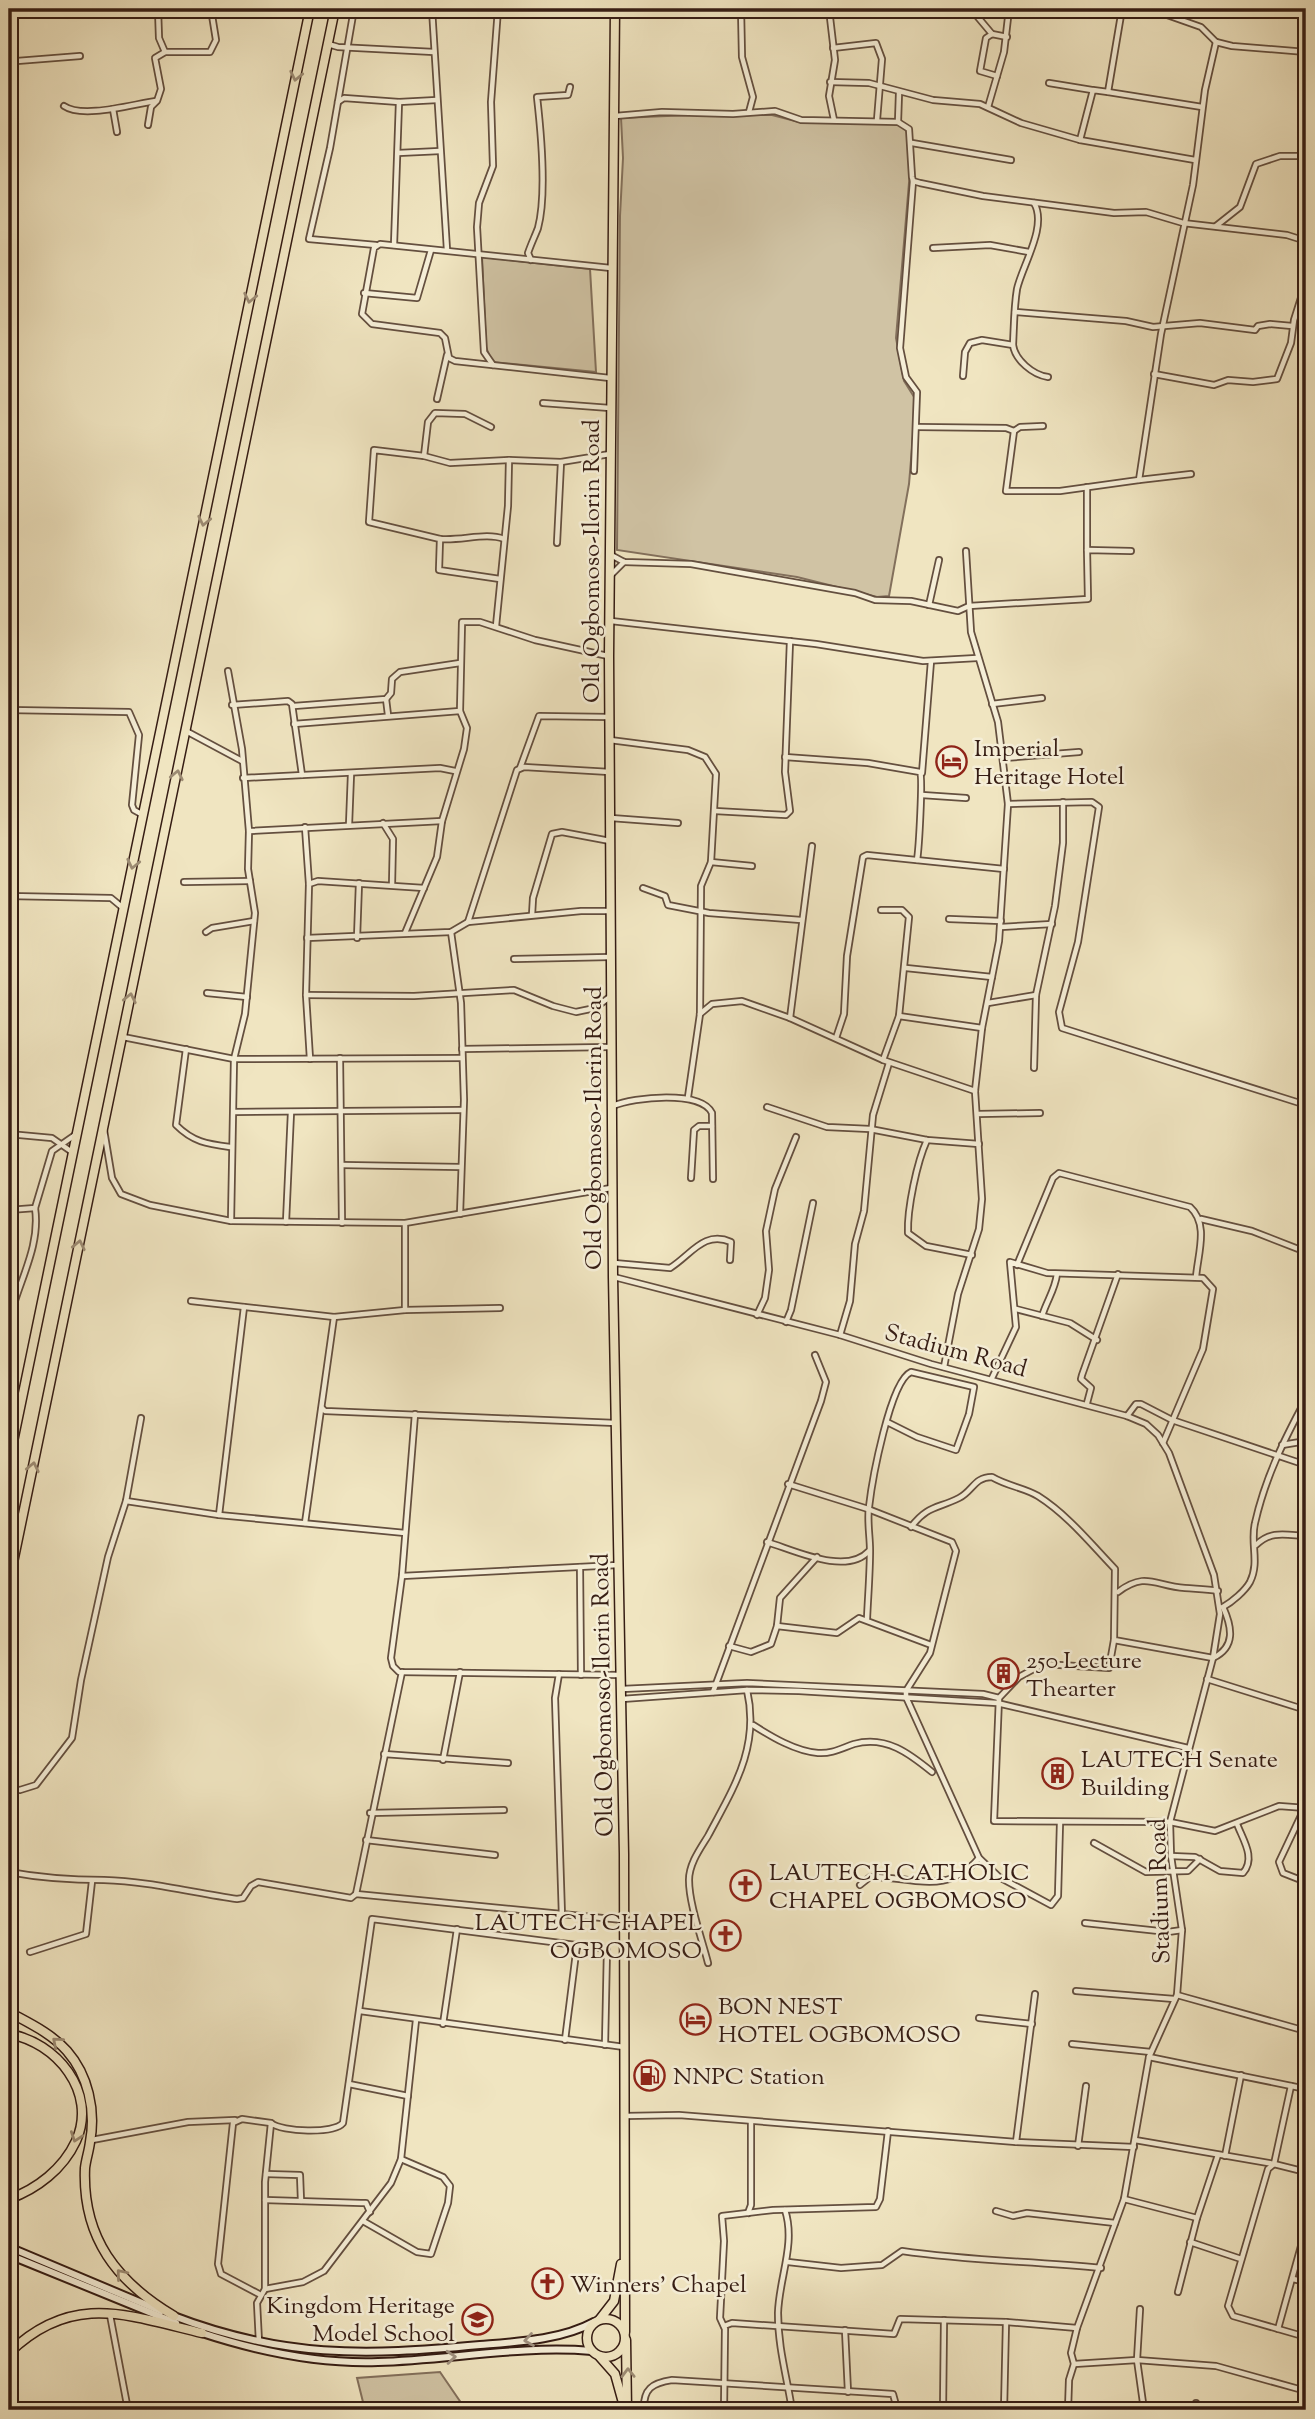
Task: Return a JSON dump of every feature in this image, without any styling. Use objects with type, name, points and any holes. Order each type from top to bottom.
[{"type":"highway","points":[[9,1461],[310,9]]},
{"type":"highway","points":[[9,1582],[335,9]]},
{"type":"highway","name":"Old Ogbomoso-Ilorin Road","points":[[615,9],[609,656],[613,1277],[624,1920],[624,2248]]},
{"type":"highway","points":[[9,2012],[55,2039],[76,2063],[91,2104],[91,2140],[85,2165],[85,2199],[99,2243],[120,2275],[142,2297],[174,2316]]},
{"type":"highway","points":[[9,2034],[32,2040],[58,2057],[74,2082],[81,2111],[77,2138],[64,2160],[36,2186],[9,2199]]},
{"type":"highway","points":[[624,2248],[614,2301],[606,2315],[596,2321],[587,2339],[595,2353],[615,2374],[626,2410]]},
{"type":"highway","points":[[624,2248],[627,2297],[626,2410]]},
{"type":"highway","points":[[9,2353],[29,2334],[51,2322],[72,2315],[110,2311],[202,2333]]},
{"type":"highway","points":[[596,2321],[614,2320],[625,2334]]},
{"type":"highway","points":[[595,2353],[617,2354],[625,2334]]},
{"type":"street","points":[[158,9],[159,38],[165,51]]},
{"type":"street","points":[[148,125],[151,107],[157,101],[161,89],[155,58],[165,51],[210,52],[216,40],[211,9]]},
{"type":"street","points":[[354,9],[330,148],[309,239],[394,245],[611,268]]},
{"type":"street","points":[[432,9],[446,250]]},
{"type":"street","points":[[494,365],[489,363],[484,352],[479,203],[493,166],[491,102],[498,9]]},
{"type":"street","points":[[741,9],[743,65],[751,84],[749,112]]},
{"type":"street","points":[[830,9],[835,60],[830,82],[830,109],[834,120]]},
{"type":"street","points":[[971,9],[992,34],[1007,37]]},
{"type":"street","points":[[988,107],[1007,37],[1009,9]]},
{"type":"street","points":[[1108,92],[1122,9]]},
{"type":"street","points":[[1150,9],[1201,27],[1216,41],[1232,46],[1306,54]]},
{"type":"street","points":[[992,34],[986,38],[980,71],[997,76]]},
{"type":"street","points":[[1139,480],[1162,325],[1216,41]]},
{"type":"street","points":[[328,44],[347,48],[434,52]]},
{"type":"street","points":[[833,48],[876,44],[882,59],[877,120]]},
{"type":"street","points":[[9,52],[17,61],[80,56]]},
{"type":"street","points":[[9,52],[9,100]]},
{"type":"street","points":[[830,82],[879,85],[899,93],[988,107],[1021,123],[1080,141],[1195,160]]},
{"type":"street","points":[[1049,83],[1202,107]]},
{"type":"street","points":[[532,260],[528,253],[537,229],[540,209],[541,139],[537,97],[568,95],[570,86]]},
{"type":"street","points":[[1080,141],[1093,90]]},
{"type":"street","points":[[339,93],[344,98]]},
{"type":"street","points":[[898,122],[899,93]]},
{"type":"street","points":[[337,102],[344,98],[399,103],[437,100]]},
{"type":"street","points":[[64,106],[72,111],[113,109],[157,101]]},
{"type":"street","points":[[394,245],[399,103]]},
{"type":"street","points":[[113,109],[117,132]]},
{"type":"street","points":[[612,116],[775,111],[802,120],[898,122],[909,129],[913,181],[900,348],[906,377],[917,392],[914,471]]},
{"type":"street","points":[[9,115],[12,136]]},
{"type":"street","points":[[912,143],[1012,160]]},
{"type":"street","points":[[398,153],[440,151]]},
{"type":"street","points":[[1215,227],[1240,207],[1255,164],[1280,156],[1306,156]]},
{"type":"street","points":[[913,181],[1034,203],[1114,213],[1146,212],[1183,223],[1305,242]]},
{"type":"street","points":[[1034,203],[1038,220],[1028,264],[1018,284],[1013,345],[1015,354],[1031,370],[1048,377]]},
{"type":"street","points":[[376,245],[364,293],[362,314],[367,322],[440,333],[445,338],[447,355],[437,399]]},
{"type":"street","points":[[933,248],[990,245],[1029,252]]},
{"type":"street","points":[[364,293],[415,299],[432,250]]},
{"type":"street","points":[[1154,374],[1214,385],[1228,380],[1254,382],[1277,379],[1291,343],[1292,326],[1306,282]]},
{"type":"street","points":[[1015,312],[1126,321],[1153,327],[1200,323],[1255,330],[1258,326],[1270,324],[1292,326]]},
{"type":"street","points":[[962,376],[965,352],[970,343],[982,340],[1013,345]]},
{"type":"street","points":[[447,355],[455,361],[610,378]]},
{"type":"street","points":[[543,403],[610,408]]},
{"type":"street","points":[[424,456],[428,422],[435,413],[465,414],[491,427]]},
{"type":"street","points":[[1043,426],[1020,427],[1014,431],[1006,491],[1060,491],[1191,474]]},
{"type":"street","points":[[917,427],[1006,428],[1014,431]]},
{"type":"street","points":[[504,539],[489,534],[472,540],[440,539],[423,533],[373,525],[368,521],[374,450],[424,456],[450,463],[509,460],[561,462],[610,454]]},
{"type":"street","points":[[496,626],[509,460]]},
{"type":"street","points":[[557,543],[561,462]]},
{"type":"street","points":[[610,554],[624,562],[691,564],[855,593],[874,600],[929,605],[958,611],[969,606],[1088,599],[1087,487]]},
{"type":"street","points":[[440,539],[439,570],[500,579]]},
{"type":"street","points":[[1087,550],[1131,551]]},
{"type":"street","points":[[944,1367],[958,1294],[972,1255],[982,1199],[975,1091],[982,1028],[1001,924],[1008,804],[1004,758],[971,632],[966,551]]},
{"type":"street","points":[[929,605],[939,560]]},
{"type":"street","points":[[610,576],[624,562]]},
{"type":"street","points":[[405,933],[440,846],[442,821],[455,771],[464,749],[467,728],[460,711],[461,622],[470,620],[536,640],[609,656]]},
{"type":"street","points":[[610,621],[790,641],[931,661],[977,658]]},
{"type":"street","points":[[715,811],[788,814],[791,805],[785,782],[785,757],[790,641]]},
{"type":"street","points":[[917,860],[931,661]]},
{"type":"street","points":[[232,705],[288,701],[294,706],[386,699],[391,693],[392,679],[400,672],[460,663]]},
{"type":"street","points":[[228,671],[243,761],[254,921],[247,997],[234,1059],[234,1112],[230,1147],[231,1221]]},
{"type":"street","points":[[992,704],[1042,698]]},
{"type":"street","points":[[386,699],[388,715]]},
{"type":"street","points":[[294,706],[302,775]]},
{"type":"street","points":[[9,710],[129,712],[139,735],[132,805],[134,810],[143,815]]},
{"type":"street","points":[[294,724],[460,711]]},
{"type":"street","points":[[468,922],[514,776],[520,768],[539,716],[610,718]]},
{"type":"street","points":[[186,732],[243,761]]},
{"type":"street","points":[[610,740],[688,750],[705,757],[716,774],[711,862],[701,886],[700,1014],[688,1097]]},
{"type":"street","points":[[1004,758],[1079,751]]},
{"type":"street","points":[[785,757],[868,763],[922,774]]},
{"type":"street","points":[[243,778],[440,768],[455,771]]},
{"type":"street","points":[[520,768],[610,772]]},
{"type":"street","points":[[349,825],[352,773]]},
{"type":"street","points":[[922,795],[966,798]]},
{"type":"street","points":[[1034,1068],[1036,995],[1052,924],[1063,843],[1063,802]]},
{"type":"street","points":[[1008,804],[1092,802],[1099,807],[1078,942],[1059,1012],[1062,1028],[1306,1105]]},
{"type":"street","points":[[610,818],[678,823]]},
{"type":"street","points":[[249,831],[442,821]]},
{"type":"street","points":[[383,823],[394,839],[392,885]]},
{"type":"street","points":[[305,827],[309,884],[306,995],[310,1059]]},
{"type":"street","points":[[532,915],[533,898],[552,834],[562,832],[611,841]]},
{"type":"street","points":[[790,1018],[812,846]]},
{"type":"street","points":[[836,1038],[844,1014],[847,956],[858,903],[862,861],[867,855],[1004,869]]},
{"type":"street","points":[[711,862],[752,866]]},
{"type":"street","points":[[184,882],[250,881]]},
{"type":"street","points":[[309,884],[318,881],[424,888]]},
{"type":"street","points":[[357,938],[359,883]]},
{"type":"street","points":[[643,888],[665,896],[668,905],[702,909],[709,913],[801,920]]},
{"type":"street","points":[[9,897],[111,898],[123,908]]},
{"type":"street","points":[[840,1335],[850,1301],[855,1244],[868,1183],[870,1129],[899,1016],[906,968],[908,914],[902,910],[881,910]]},
{"type":"street","points":[[307,938],[451,932],[468,922],[611,911]]},
{"type":"street","points":[[701,920],[709,913]]},
{"type":"street","points":[[949,919],[1001,924],[1052,924]]},
{"type":"street","points":[[206,932],[212,928],[254,921]]},
{"type":"street","points":[[451,932],[459,993],[462,1049],[460,1214]]},
{"type":"street","points":[[514,959],[611,957]]},
{"type":"street","points":[[906,968],[992,977]]},
{"type":"street","points":[[306,995],[351,997],[514,990],[576,1012],[595,1008],[612,995]]},
{"type":"street","points":[[207,993],[247,997]]},
{"type":"street","points":[[988,1003],[1036,995]]},
{"type":"street","points":[[700,1014],[712,1004],[742,1000],[790,1018],[886,1061],[975,1091]]},
{"type":"street","points":[[899,1016],[982,1028]]},
{"type":"street","points":[[122,1037],[234,1059],[462,1058]]},
{"type":"street","points":[[462,1049],[611,1047]]},
{"type":"street","points":[[186,1049],[176,1125],[189,1138],[202,1144],[230,1147]]},
{"type":"street","points":[[340,1058],[342,1223]]},
{"type":"street","points":[[612,1106],[630,1100],[688,1097],[710,1109],[713,1179]]},
{"type":"street","points":[[767,1107],[827,1127],[870,1129],[927,1140],[979,1144]]},
{"type":"street","points":[[234,1112],[462,1110]]},
{"type":"street","points":[[286,1222],[291,1112]]},
{"type":"street","points":[[978,1114],[1040,1114]]},
{"type":"street","points":[[103,1126],[112,1178],[121,1194],[150,1205],[231,1221],[405,1223],[612,1188]]},
{"type":"street","points":[[691,1178],[694,1130],[699,1126],[712,1126]]},
{"type":"street","points":[[9,1134],[52,1138],[73,1152]]},
{"type":"street","points":[[9,1322],[13,1290],[33,1251],[35,1208],[52,1151],[58,1144],[77,1134]]},
{"type":"street","points":[[757,1315],[765,1298],[769,1270],[766,1231],[775,1189],[796,1138]]},
{"type":"street","points":[[927,1140],[918,1166],[907,1221],[908,1233],[926,1246],[972,1255]]},
{"type":"street","points":[[342,1165],[460,1167]]},
{"type":"street","points":[[1017,1265],[1057,1173],[1181,1204],[1190,1207],[1200,1219],[1252,1231],[1306,1252]]},
{"type":"street","points":[[786,1322],[791,1310],[813,1203]]},
{"type":"street","points":[[9,1210],[35,1208]]},
{"type":"street","points":[[1196,1277],[1200,1219]]},
{"type":"street","points":[[405,1223],[405,1310]]},
{"type":"street","points":[[614,1263],[673,1267],[692,1249],[714,1238],[731,1242],[730,1260]]},
{"type":"street","points":[[992,1378],[1016,1330],[1010,1262],[1057,1274],[1196,1277],[1211,1285],[1213,1301],[1203,1349],[1163,1444]]},
{"type":"street","points":[[1042,1316],[1049,1295],[1055,1289],[1057,1274]]},
{"type":"street","points":[[1087,1403],[1091,1388],[1082,1380],[1118,1274]]},
{"type":"street","name":"Stadium Road","points":[[613,1277],[840,1335],[944,1367],[1087,1403],[1127,1416],[1146,1424],[1163,1444],[1179,1479],[1218,1591],[1221,1608],[1213,1658],[1170,1822],[1171,1856],[1182,1930],[1176,1997],[1150,2054],[1124,2199],[1077,2328],[1071,2353],[1074,2364],[1069,2380],[1068,2410]]},
{"type":"street","points":[[191,1301],[334,1317],[405,1310],[500,1308]]},
{"type":"street","points":[[219,1515],[244,1307]]},
{"type":"street","points":[[1016,1309],[1076,1325],[1097,1340]]},
{"type":"street","points":[[305,1523],[334,1317]]},
{"type":"street","points":[[713,1692],[821,1401],[826,1382],[815,1355]]},
{"type":"street","points":[[867,1619],[870,1550],[868,1509],[887,1422],[900,1380],[911,1372],[974,1387],[969,1414],[956,1450],[917,1437],[887,1422]]},
{"type":"street","points":[[1114,1640],[1213,1658],[1226,1650],[1231,1637],[1231,1626],[1221,1608],[1250,1583],[1255,1546],[1254,1525],[1276,1455],[1306,1399]]},
{"type":"street","points":[[1127,1416],[1136,1405],[1141,1404],[1172,1420],[1306,1465]]},
{"type":"street","points":[[322,1411],[616,1423]]},
{"type":"street","points":[[415,1415],[402,1576],[391,1658],[395,1670],[621,1675]]},
{"type":"street","points":[[9,1790],[36,1785],[72,1738],[81,1680],[108,1557],[126,1501],[141,1419]]},
{"type":"street","points":[[1281,1445],[1306,1441]]},
{"type":"street","points":[[911,1527],[926,1510],[962,1497],[975,1482],[992,1477],[1012,1488],[1036,1495],[1077,1528],[1115,1569],[1117,1592],[1109,1668],[1043,1664],[1019,1676],[998,1700],[994,1821],[1170,1822],[1215,1831],[1279,1806],[1306,1807],[1279,1862],[1283,1873],[1306,1882]]},
{"type":"street","points":[[788,1484],[868,1509],[947,1539],[956,1551],[930,1653],[906,1694]]},
{"type":"street","points":[[126,1501],[219,1515],[405,1533]]},
{"type":"street","points":[[1255,1546],[1264,1537],[1275,1534],[1306,1536]]},
{"type":"street","points":[[767,1542],[817,1558],[855,1561],[870,1550]]},
{"type":"street","points":[[729,1646],[759,1652],[771,1644],[777,1626],[780,1598],[817,1558]]},
{"type":"street","points":[[402,1576],[619,1565]]},
{"type":"street","points":[[580,1567],[581,1675]]},
{"type":"street","points":[[1117,1592],[1130,1582],[1152,1579],[1185,1588],[1199,1587],[1218,1591]]},
{"type":"street","points":[[777,1626],[837,1633],[859,1618],[931,1645]]},
{"type":"street","points":[[9,1872],[37,1878],[70,1877],[130,1883],[237,1899],[243,1898],[251,1886],[258,1882],[351,1898],[356,1894],[370,1813],[402,1672]]},
{"type":"street","points":[[443,1760],[460,1672]]},
{"type":"street","points":[[559,1674],[555,1698],[562,1916]]},
{"type":"street","points":[[1207,1679],[1306,1710]]},
{"type":"street","points":[[621,1689],[747,1683],[998,1700],[1188,1748]]},
{"type":"street","points":[[708,1964],[689,1881],[691,1868],[730,1795],[753,1725],[747,1683]]},
{"type":"street","points":[[621,1699],[747,1690],[906,1694]]},
{"type":"street","points":[[906,1694],[979,1858],[999,1877],[1051,1905],[1058,1896],[1060,1823]]},
{"type":"street","points":[[753,1725],[802,1750],[819,1753],[872,1741],[892,1745],[910,1754],[932,1772]]},
{"type":"street","points":[[384,1754],[508,1763]]},
{"type":"street","points":[[370,1813],[504,1810]]},
{"type":"street","points":[[1171,1856],[1200,1859],[1220,1871],[1234,1874],[1246,1870],[1249,1854],[1237,1824]]},
{"type":"street","points":[[366,1840],[495,1855]]},
{"type":"street","points":[[1094,1843],[1146,1872],[1188,1871],[1200,1859]]},
{"type":"street","points":[[860,1885],[870,1877],[930,1883],[957,1878],[979,1858]]},
{"type":"street","points":[[30,1952],[86,1934],[92,1881]]},
{"type":"street","points":[[356,1894],[624,1920]]},
{"type":"street","points":[[91,2140],[188,2122],[236,2120],[271,2123],[283,2129],[340,2128],[349,2084],[372,1919],[604,1948],[609,1952],[605,2045]]},
{"type":"street","points":[[1085,1923],[1172,1932],[1182,1930]]},
{"type":"street","points":[[443,2024],[457,1929]]},
{"type":"street","points":[[565,2040],[577,1945]]},
{"type":"street","points":[[1076,1992],[1176,1997],[1306,2031]]},
{"type":"street","points":[[1016,2143],[1035,1994]]},
{"type":"street","points":[[359,2010],[443,2024],[624,2047]]},
{"type":"street","points":[[979,2018],[1032,2024]]},
{"type":"street","points":[[260,2345],[257,2303],[260,2294],[265,2289],[316,2277],[332,2262],[391,2183],[401,2159],[416,2020]]},
{"type":"street","points":[[1072,2044],[1150,2054],[1306,2090]]},
{"type":"street","points":[[1225,2156],[1241,2075]]},
{"type":"street","points":[[349,2084],[408,2096]]},
{"type":"street","points":[[1079,2146],[1086,2086]]},
{"type":"street","points":[[1291,2086],[1274,2164],[1269,2167],[1228,2312],[1306,2337]]},
{"type":"street","points":[[624,2116],[679,2115],[1016,2143],[1134,2147]]},
{"type":"street","points":[[236,2120],[233,2123],[221,2217],[218,2270],[260,2294]]},
{"type":"street","points":[[748,2213],[751,2205],[751,2122]]},
{"type":"street","points":[[265,2289],[265,2200],[271,2123]]},
{"type":"street","points":[[724,2410],[724,2326],[720,2318],[724,2241],[722,2216],[785,2210],[876,2207],[880,2199],[888,2131]]},
{"type":"street","points":[[1135,2140],[1306,2172]]},
{"type":"street","points":[[1178,2292],[1197,2218],[1218,2155]]},
{"type":"street","points":[[363,2221],[417,2252],[431,2254],[448,2203],[450,2186],[443,2177],[401,2159]]},
{"type":"street","points":[[266,2174],[300,2175],[301,2201]]},
{"type":"street","points":[[1124,2199],[1197,2218]]},
{"type":"street","points":[[265,2200],[366,2203],[370,2212]]},
{"type":"street","points":[[785,2210],[788,2262],[782,2285],[780,2326],[785,2386],[792,2410]]},
{"type":"street","points":[[996,2211],[1013,2216],[1027,2213],[1115,2223]]},
{"type":"street","points":[[1278,2329],[1306,2228]]},
{"type":"street","points":[[1191,2242],[1241,2259]]},
{"type":"street","points":[[9,2247],[174,2316],[260,2345],[366,2354],[425,2350],[547,2337],[596,2321]]},
{"type":"street","points":[[788,2262],[841,2268],[882,2266],[902,2251],[940,2257],[1016,2259],[1101,2268]]},
{"type":"street","points":[[9,2255],[202,2333],[322,2360],[365,2362],[545,2349],[595,2353]]},
{"type":"street","points":[[1293,2279],[1306,2282]]},
{"type":"street","points":[[1140,2309],[1137,2360],[1144,2410]]},
{"type":"street","points":[[110,2311],[128,2410]]},
{"type":"street","points":[[724,2326],[732,2323],[894,2334],[900,2319],[1006,2322],[1077,2328]]},
{"type":"street","points":[[943,2410],[944,2320]]},
{"type":"street","points":[[1004,2410],[1006,2322]]},
{"type":"street","points":[[845,2330],[847,2390]]},
{"type":"street","points":[[425,2350],[425,2359]]},
{"type":"street","points":[[365,2362],[366,2354]]},
{"type":"street","points":[[1074,2364],[1137,2360],[1229,2368],[1306,2391]]},
{"type":"street","points":[[643,2410],[643,2396],[653,2384],[672,2380],[893,2394],[896,2405],[905,2410]]},
{"type":"street","points":[[1196,2403],[1196,2410]]},
{"type":"shaded area","points":[[772,115],[799,122],[874,122],[900,125],[906,130],[910,141],[910,171],[896,338],[904,381],[916,400],[909,484],[889,596],[877,597],[797,577],[617,550],[620,216],[623,158],[621,118]]},
{"type":"shaded area","points":[[482,257],[590,269],[596,372],[492,362],[486,347]]},
{"type":"shaded area","points":[[440,2372],[466,2410],[365,2410],[357,2378]]},
{"type":"place","name":"Imperial Heritage Hotel","points":[[951,762]]},
{"type":"place","name":"250 Lecture Thearter","points":[[1003,1674]]},
{"type":"place","name":"LAUTECH Senate Building","points":[[1058,1773]]},
{"type":"place","name":"LAUTECH CATHOLIC CHAPEL OGBOMOSO","points":[[746,1886]]},
{"type":"place","name":"LAUTECH CHAPEL OGBOMOSO","points":[[725,1936]]},
{"type":"place","name":"BON NEST HOTEL OGBOMOSO","points":[[695,2020]]},
{"type":"place","name":"NNPC Station","points":[[650,2076]]},
{"type":"place","name":"Winners' Chapel","points":[[547,2284]]},
{"type":"place","name":"Kingdom Heritage Model School","points":[[478,2319]]}]
